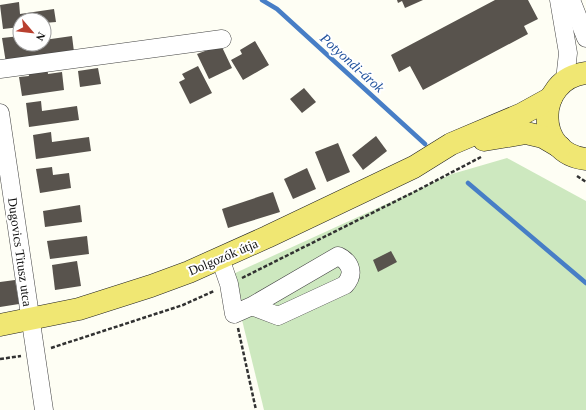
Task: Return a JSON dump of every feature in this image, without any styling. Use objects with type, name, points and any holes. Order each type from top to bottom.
[{"type":"main road","points":[[560,147],[548,128],[547,112],[551,98],[557,88],[566,80],[573,76],[586,73]]},
{"type":"main road","name":"Dolgozók útja","points":[[434,156],[450,144],[522,114],[551,98]]},
{"type":"main road","name":"Dolgozók útja","points":[[0,325],[79,309],[151,286],[274,234],[434,156],[490,138],[526,133],[543,137],[582,163]]},
{"type":"street","points":[[559,0],[568,52],[566,80]]},
{"type":"street","points":[[571,0],[586,38]]},
{"type":"street","points":[[0,69],[222,39]]},
{"type":"street","name":"Dugovics Titusz utca","points":[[0,113],[44,410]]},
{"type":"street","points":[[220,258],[229,284],[234,314],[252,306],[338,256],[345,260],[352,272],[351,279],[346,285],[278,316],[252,306]]},
{"type":"path","points":[[0,359],[36,354],[183,305],[229,284],[487,154]]},
{"type":"path","points":[[582,163],[586,182]]},
{"type":"path","points":[[234,314],[256,410]]},
{"type":"green space","points":[[507,158],[586,201],[586,410],[264,410],[231,275],[452,174]]},
{"type":"building","points":[[397,0],[423,0],[405,8],[402,1],[398,3]]},
{"type":"building","points":[[495,0],[528,0],[538,19],[524,26],[528,34],[423,90],[410,66],[399,72],[391,55]]},
{"type":"building","points":[[19,2],[20,12],[12,12],[12,28],[3,29],[0,5]]},
{"type":"building","points":[[54,9],[56,22],[52,22],[52,12],[34,12]]},
{"type":"building","points":[[72,36],[74,52],[6,63],[2,38],[12,37],[12,52],[52,52],[52,39]]},
{"type":"building","points":[[255,41],[269,65],[243,80],[231,60],[242,54],[240,50]]},
{"type":"building","points":[[221,45],[232,68],[209,79],[197,54]]},
{"type":"building","points":[[47,66],[48,74],[62,72],[64,90],[22,96],[19,77],[29,76],[28,69]]},
{"type":"building","points":[[198,66],[212,93],[190,104],[179,82],[185,79],[182,74]]},
{"type":"building","points":[[98,68],[101,84],[80,87],[78,71]]},
{"type":"building","points":[[304,88],[316,102],[302,113],[290,99]]},
{"type":"building","points":[[41,101],[42,111],[77,106],[79,120],[29,127],[26,103]]},
{"type":"building","points":[[51,132],[52,142],[89,137],[91,151],[36,159],[33,135]]},
{"type":"building","points":[[376,136],[387,151],[363,170],[352,155]]},
{"type":"building","points":[[338,143],[350,172],[327,182],[315,152]]},
{"type":"building","points":[[52,167],[53,175],[69,173],[71,188],[40,193],[36,169]]},
{"type":"building","points":[[307,168],[316,189],[293,199],[284,179]]},
{"type":"building","points":[[273,192],[280,212],[228,228],[222,209]]},
{"type":"building","points":[[80,205],[82,222],[45,227],[43,211]]},
{"type":"building","points":[[87,236],[89,254],[50,259],[47,241]]},
{"type":"building","points":[[391,251],[397,262],[378,272],[373,260]]},
{"type":"building","points":[[77,261],[81,286],[55,290],[52,265]]},
{"type":"building","points":[[15,280],[19,304],[0,307],[0,282]]},
{"type":"waterway","name":"Potyondi-árok","points":[[262,0],[277,9],[425,144]]},
{"type":"waterway","name":"Potyondi-árok","points":[[468,183],[586,283]]}]
